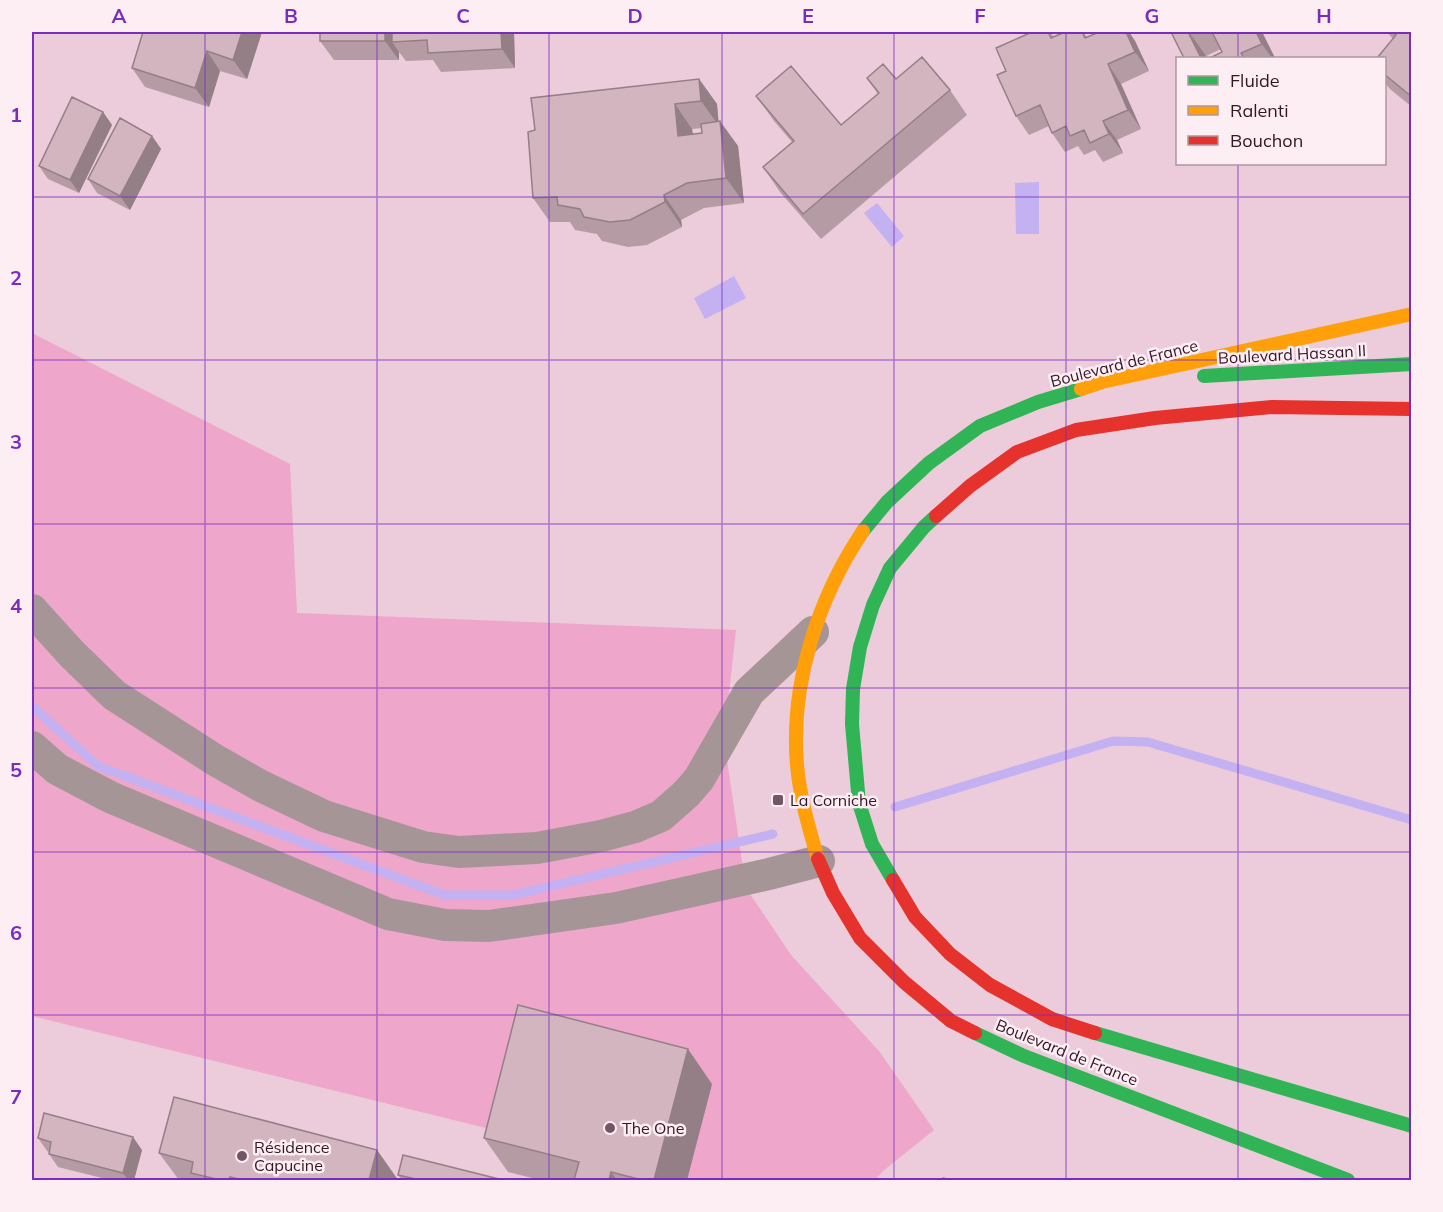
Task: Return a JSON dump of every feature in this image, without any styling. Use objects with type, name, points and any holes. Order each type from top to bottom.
[{"type":"main road","name":"Boulevard de France","points":[[1348,1180],[1024,1056],[951,1020],[904,982],[860,938],[833,893],[819,861],[804,813],[797,765],[796,730],[803,674],[813,632],[834,582],[857,540],[872,518],[929,463],[980,426],[1038,402],[1102,382],[1412,314]]},
{"type":"main road","name":"Boulevard Hassan II","points":[[1102,382],[1412,364]]},
{"type":"main road","name":"Boulevard de France","points":[[1412,409],[1272,407],[1155,418],[1076,430],[1017,452],[970,486],[924,527],[890,568],[873,605],[860,647],[853,689],[852,724],[859,803],[872,844],[915,917],[950,954],[990,985],[1052,1019],[1412,1126]]},
{"type":"street","points":[[32,610],[114,695],[215,760],[261,786],[324,816],[423,846],[459,852],[537,848],[635,827],[662,816],[699,779],[749,692],[813,632]]},
{"type":"street","points":[[32,747],[57,769],[110,797],[388,914],[445,925],[489,926],[616,908],[819,861]]},
{"type":"shaded area","points":[[1039,182],[1039,234],[1016,234],[1015,183]]},
{"type":"shaded area","points":[[877,203],[904,236],[892,247],[864,213]]},
{"type":"shaded area","points":[[734,276],[746,298],[705,319],[694,298]]},
{"type":"shaded area","points":[[32,333],[290,464],[297,613],[736,630],[724,740],[746,888],[791,955],[879,1051],[934,1130],[875,1180],[696,1180],[32,1016]]},
{"type":"building","points":[[143,32],[242,32],[233,60],[207,51],[195,88],[132,68]]},
{"type":"building","points":[[320,32],[385,32],[385,41],[320,41]]},
{"type":"building","points":[[392,32],[501,32],[502,49],[428,53],[427,40],[392,42]]},
{"type":"building","points":[[1032,32],[1048,32],[1051,38],[1065,32],[1082,32],[1085,38],[1099,32],[1126,32],[1135,52],[1108,64],[1128,110],[1103,121],[1109,134],[1090,143],[1084,130],[1070,136],[1066,126],[1052,133],[1040,105],[1016,116],[997,75],[1006,71],[996,48]]},
{"type":"building","points":[[1171,32],[1188,32],[1200,57],[1184,57]]},
{"type":"building","points":[[1212,32],[1256,32],[1262,44],[1241,53],[1243,57],[1212,57],[1222,52]]},
{"type":"building","points":[[1392,32],[1412,32],[1412,97],[1386,76],[1386,57],[1378,57],[1396,35]]},
{"type":"building","points":[[922,57],[950,90],[803,214],[763,167],[794,141],[756,96],[791,66],[841,125],[879,93],[867,78],[883,64],[896,79]]},
{"type":"building","points":[[699,79],[701,101],[675,104],[678,136],[702,133],[701,124],[720,121],[726,178],[687,183],[664,195],[665,202],[630,220],[610,222],[584,217],[580,209],[558,205],[557,197],[533,198],[528,132],[535,130],[531,98]]},
{"type":"building","points":[[72,97],[103,112],[70,180],[39,166]]},
{"type":"building","points":[[120,118],[152,136],[120,196],[88,179]]},
{"type":"building","name":"The One","points":[[518,1005],[688,1049],[654,1180],[642,1180],[611,1172],[609,1180],[574,1180],[579,1162],[484,1138]]},
{"type":"building","points":[[174,1097],[377,1150],[369,1180],[242,1180],[230,1177],[229,1180],[220,1180],[191,1173],[193,1162],[159,1153]]},
{"type":"building","points":[[44,1113],[133,1137],[123,1173],[49,1154],[51,1142],[38,1138]]},
{"type":"building","points":[[403,1155],[503,1180],[420,1180],[398,1175]]},
{"type":"waterway","points":[[32,706],[98,766],[444,895],[513,895],[773,834]]},
{"type":"waterway","points":[[895,807],[1113,741],[1148,742],[1412,820]]},
{"type":"traffic: fast","points":[[1204,376],[1412,364]]},
{"type":"traffic: fast","points":[[863,531],[887,502],[929,463],[980,426],[1038,402],[1081,389]]},
{"type":"traffic: fast","points":[[893,880],[872,844],[859,803],[852,724],[853,689],[860,647],[873,605],[890,568],[936,516]]},
{"type":"traffic: fast","points":[[975,1033],[1024,1056],[1348,1180]]},
{"type":"traffic: fast","points":[[1095,1033],[1412,1126]]},
{"type":"traffic: slow","points":[[1081,389],[1102,382],[1412,314]]},
{"type":"traffic: slow","points":[[818,859],[798,777],[796,734],[798,704],[810,643],[820,613],[847,557],[863,531]]},
{"type":"traffic: jam","points":[[936,516],[970,486],[1017,452],[1076,430],[1155,418],[1272,407],[1412,409]]},
{"type":"traffic: jam","points":[[818,859],[833,893],[860,938],[904,982],[951,1021],[975,1033]]},
{"type":"traffic: jam","points":[[893,880],[915,917],[950,954],[990,985],[1052,1019],[1095,1033]]},
{"type":"place","name":"La Corniche","points":[[778,800]]},
{"type":"place","name":"The One","points":[[610,1128]]},
{"type":"place","name":"Résidence Capucine","points":[[242,1156]]}]
